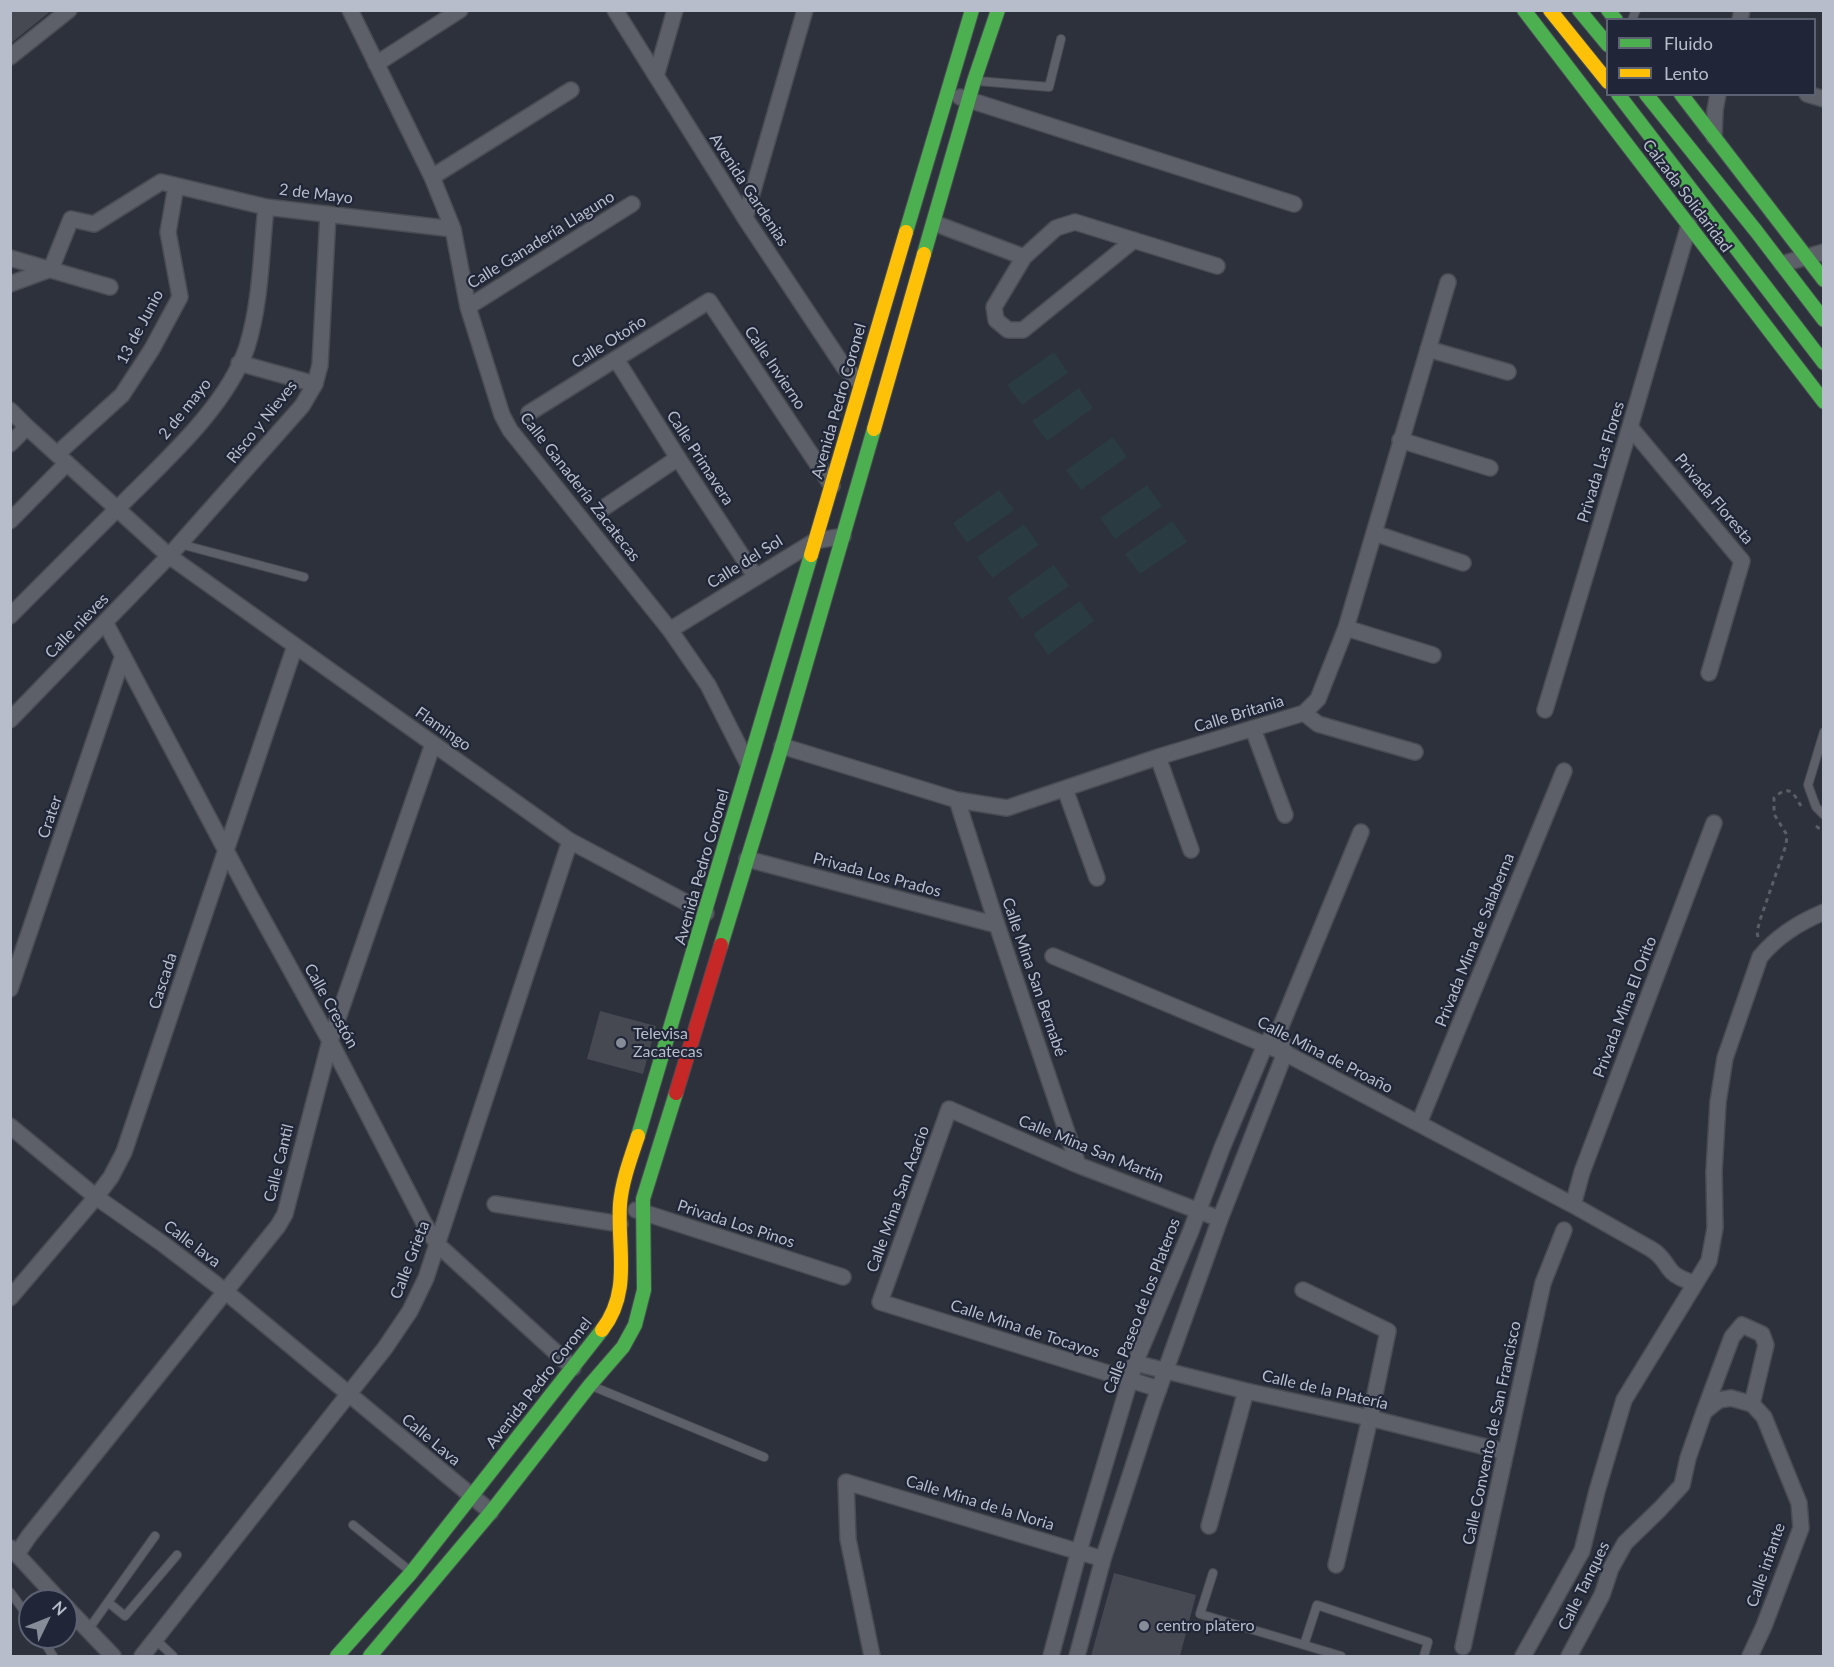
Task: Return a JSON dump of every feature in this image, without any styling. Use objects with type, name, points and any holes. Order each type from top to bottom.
[{"type":"main road","name":"Avenida Pedro Coronel","points":[[337,1656],[411,1573],[612,1317],[622,1273],[620,1203],[624,1182],[706,913],[748,764],[783,655],[972,10]]},
{"type":"main road","points":[[370,1656],[491,1512],[590,1385],[623,1347],[635,1325],[644,1290],[643,1199],[782,746],[974,81],[998,10]]},
{"type":"main road","name":"Calzada Solidaridad","points":[[1524,10],[1824,402]]},
{"type":"main road","points":[[1550,10],[1606,80]]},
{"type":"main road","points":[[1579,10],[1606,43]]},
{"type":"main road","points":[[1595,10],[1598,33]]},
{"type":"main road","name":"Calzada Solidaridad","points":[[1619,96],[1824,363]]},
{"type":"main road","name":"Calzada Solidaridad","points":[[1648,96],[1824,320]]},
{"type":"main road","points":[[1683,96],[1824,280]]},
{"type":"main road","points":[[1756,231],[1766,207]]},
{"type":"main road","points":[[1705,247],[1803,336]]},
{"type":"main road","points":[[670,1032],[692,1039]]},
{"type":"street","points":[[10,57],[69,10]]},
{"type":"street","name":"Calle Ganadería Zacatecas","points":[[350,10],[432,177],[453,229],[468,307],[502,415],[510,430],[670,630],[708,685],[748,764]]},
{"type":"street","points":[[375,64],[460,10]]},
{"type":"street","name":"Avenida Gardenias","points":[[615,10],[745,218],[844,367],[861,383]]},
{"type":"street","points":[[656,76],[675,10]]},
{"type":"street","points":[[745,218],[805,10]]},
{"type":"street","points":[[432,177],[571,90]]},
{"type":"street","points":[[949,94],[1294,204]]},
{"type":"street","points":[[1714,137],[1718,96]]},
{"type":"street","points":[[10,284],[51,269],[71,219],[94,224],[161,182],[176,186]]},
{"type":"street","name":"2 de Mayo","points":[[176,186],[266,207],[453,229]]},
{"type":"street","name":"13 de Junio","points":[[10,521],[62,459],[122,395],[152,349],[180,297],[168,231],[176,186]]},
{"type":"street","name":"Calle Ganadería Llaguno","points":[[468,307],[632,204]]},
{"type":"street","name":"2 de mayo","points":[[10,616],[176,450],[213,408],[246,347],[256,306],[266,207]]},
{"type":"street","name":"Risco y Nieves","points":[[170,556],[302,406],[315,384],[320,365],[328,214]]},
{"type":"street","points":[[1134,240],[1023,330],[1008,330],[996,320],[994,307],[1024,257],[1056,228],[1075,222],[1134,240],[1217,266]]},
{"type":"street","points":[[934,223],[1024,257]]},
{"type":"street","name":"Privada Las Flores","points":[[1545,710],[1689,225]]},
{"type":"street","points":[[1782,264],[1824,252]]},
{"type":"street","points":[[10,258],[110,286]]},
{"type":"street","name":"Calle Britania","points":[[782,746],[957,800],[1007,808],[1158,757],[1304,713],[1318,699],[1346,628],[1448,282]]},
{"type":"street","name":"Calle Otoño","points":[[529,413],[709,301]]},
{"type":"street","name":"Calle Invierno","points":[[709,301],[832,486]]},
{"type":"street","points":[[1428,350],[1508,372]]},
{"type":"street","name":"Calle Primavera","points":[[616,359],[755,576]]},
{"type":"street","points":[[239,363],[315,384]]},
{"type":"street","name":"Flamingo","points":[[10,410],[170,556],[570,841],[706,913]]},
{"type":"street","points":[[10,444],[27,427]]},
{"type":"street","name":"Privada Floresta","points":[[1630,427],[1742,561],[1709,673]]},
{"type":"street","points":[[1400,440],[1490,468]]},
{"type":"street","points":[[605,507],[678,458]]},
{"type":"street","points":[[1374,533],[1463,563]]},
{"type":"street","name":"Calle del Sol","points":[[670,630],[815,541],[843,536]]},
{"type":"street","name":"Calle nieves","points":[[10,720],[170,556]]},
{"type":"street","name":"Calle Crestón","points":[[105,622],[437,1244],[573,1368]]},
{"type":"street","points":[[1346,628],[1433,655]]},
{"type":"street","name":"Cascada","points":[[10,1298],[96,1197],[111,1177],[124,1152],[295,646]]},
{"type":"street","name":"Crater","points":[[10,989],[123,656]]},
{"type":"street","points":[[1304,713],[1317,724],[1415,752]]},
{"type":"street","points":[[1253,729],[1284,815]]},
{"type":"street","name":"Calle Cantil","points":[[14,1551],[29,1536],[226,1292],[285,1214],[330,1041],[433,744]]},
{"type":"street","points":[[1158,757],[1191,850]]},
{"type":"street","name":"Privada Mina de Salaberna","points":[[1419,1123],[1564,771]]},
{"type":"street","points":[[1065,789],[1097,878]]},
{"type":"street","name":"Calle Mina San Bernabé","points":[[957,800],[1078,1165]]},
{"type":"street","name":"Privada Mina El Orito","points":[[1573,1205],[1582,1172],[1714,823]]},
{"type":"street","points":[[1077,1656],[1103,1559],[1159,1389],[1220,1219],[1285,1053],[1281,1026],[1361,832]]},
{"type":"street","name":"Calle Grieta","points":[[142,1656],[385,1348],[410,1311],[426,1278],[570,841]]},
{"type":"street","name":"Privada Los Prados","points":[[747,859],[997,925]]},
{"type":"street","points":[[1523,1656],[1582,1551],[1624,1400],[1709,1261],[1714,1228],[1718,1102],[1725,1058],[1760,957],[1783,934],[1824,912]]},
{"type":"street","name":"Calle Mina de Proaño","points":[[1053,956],[1285,1053],[1573,1205],[1651,1249],[1661,1256],[1672,1272],[1695,1283]]},
{"type":"street","name":"Calle Paseo de los Plateros","points":[[1051,1656],[1079,1551],[1136,1363],[1266,1044],[1281,1026]]},
{"type":"street","name":"Calle Mina San Martín","points":[[950,1108],[1078,1165],[1220,1219]]},
{"type":"street","name":"Calle Mina San Acacio","points":[[880,1302],[950,1108]]},
{"type":"street","name":"Calle lava","points":[[10,1126],[96,1197],[226,1292],[348,1395]]},
{"type":"street","name":"Privada Los Pinos","points":[[620,1203],[643,1213],[843,1277]]},
{"type":"street","points":[[495,1204],[620,1224]]},
{"type":"street","name":"Calle Convento de San Francisco","points":[[1463,1647],[1544,1283],[1564,1230]]},
{"type":"street","points":[[1303,1290],[1388,1331],[1336,1564]]},
{"type":"street","name":"Calle Mina de Tocayos","points":[[880,1302],[1159,1389]]},
{"type":"street","name":"Calle Tanques","points":[[1569,1656],[1602,1595],[1611,1569],[1625,1543],[1682,1485],[1688,1458],[1732,1337],[1742,1326],[1762,1334],[1766,1345],[1752,1404]]},
{"type":"street","name":"Calle de la Platería","points":[[1136,1363],[1165,1372],[1370,1418],[1506,1452]]},
{"type":"street","points":[[1209,1526],[1246,1391]]},
{"type":"street","name":"Calle Lava","points":[[348,1395],[491,1512]]},
{"type":"street","points":[[1704,1412],[1719,1400],[1731,1398],[1752,1404]]},
{"type":"street","name":"Calle infante","points":[[1750,1656],[1764,1626],[1801,1528],[1799,1503],[1764,1418],[1752,1404]]},
{"type":"street","name":"Calle Mina de la Noria","points":[[872,1656],[848,1539],[846,1482],[1103,1559]]},
{"type":"street","points":[[14,1551],[49,1589]]},
{"type":"street","points":[[78,1620],[113,1656]]},
{"type":"lane","points":[[953,74],[974,81],[1049,87],[1061,39]]},
{"type":"lane","points":[[180,544],[304,578]]},
{"type":"lane","points":[[1824,732],[1808,785],[1816,807],[1824,815]]},
{"type":"lane","points":[[590,1385],[764,1457]]},
{"type":"lane","points":[[353,1525],[411,1573]]},
{"type":"lane","points":[[88,1630],[155,1536]]},
{"type":"lane","points":[[109,1603],[125,1616],[177,1555]]},
{"type":"lane","points":[[1214,1573],[1200,1614],[1341,1656]]},
{"type":"lane","points":[[1304,1645],[1317,1605],[1428,1642],[1424,1656]]},
{"type":"lane","points":[[155,1639],[173,1656]]},
{"type":"path","points":[[1769,946],[1759,939],[1757,932],[1786,845],[1787,835],[1774,814],[1774,798],[1780,792],[1788,791],[1795,794],[1802,809]]},
{"type":"path","points":[[1812,822],[1824,832]]},
{"type":"shaded area","points":[[1054,352],[1068,373],[1022,405],[1007,385]]},
{"type":"shaded area","points":[[1079,388],[1093,408],[1047,441],[1032,421]]},
{"type":"shaded area","points":[[1113,437],[1127,457],[1081,490],[1066,470]]},
{"type":"shaded area","points":[[1147,485],[1162,506],[1115,539],[1100,518]]},
{"type":"shaded area","points":[[999,490],[1014,510],[967,543],[953,523]]},
{"type":"shaded area","points":[[1172,521],[1187,542],[1140,574],[1125,554]]},
{"type":"shaded area","points":[[1024,524],[1039,545],[992,578],[977,557]]},
{"type":"shaded area","points":[[1054,565],[1069,586],[1022,619],[1007,598]]},
{"type":"shaded area","points":[[1080,601],[1094,621],[1048,655],[1033,634]]},
{"type":"building","points":[[10,10],[52,10],[10,44]]},
{"type":"building","name":"Televisa Zacatecas","points":[[600,1011],[656,1026],[643,1074],[587,1059]]},
{"type":"building","name":"centro platero","points":[[1114,1573],[1196,1595],[1180,1656],[1091,1656]]},
{"type":"traffic: fast","points":[[906,232],[972,10]]},
{"type":"traffic: fast","points":[[924,254],[974,81],[998,10]]},
{"type":"traffic: fast","points":[[1524,10],[1824,402]]},
{"type":"traffic: fast","points":[[1579,10],[1606,43]]},
{"type":"traffic: fast","points":[[1608,10],[1614,18]]},
{"type":"traffic: fast","points":[[1620,96],[1824,363]]},
{"type":"traffic: fast","points":[[1648,96],[1824,320]]},
{"type":"traffic: fast","points":[[1683,96],[1824,280]]},
{"type":"traffic: fast","points":[[721,945],[782,746],[874,429]]},
{"type":"traffic: fast","points":[[638,1136],[811,555]]},
{"type":"traffic: fast","points":[[370,1656],[491,1512],[590,1385],[623,1347],[635,1325],[644,1290],[643,1199],[676,1093]]},
{"type":"traffic: fast","points":[[337,1656],[411,1573],[602,1330]]},
{"type":"traffic: slow","points":[[1550,10],[1606,80]]},
{"type":"traffic: slow","points":[[811,555],[906,232]]},
{"type":"traffic: slow","points":[[874,429],[924,254]]},
{"type":"traffic: slow","points":[[602,1330],[611,1315],[620,1285],[621,1195],[638,1136]]},
{"type":"traffic: jam","points":[[676,1093],[721,945]]},
{"type":"place","name":"Televisa Zacatecas","points":[[621,1043]]},
{"type":"place","name":"centro platero","points":[[1144,1626]]}]
